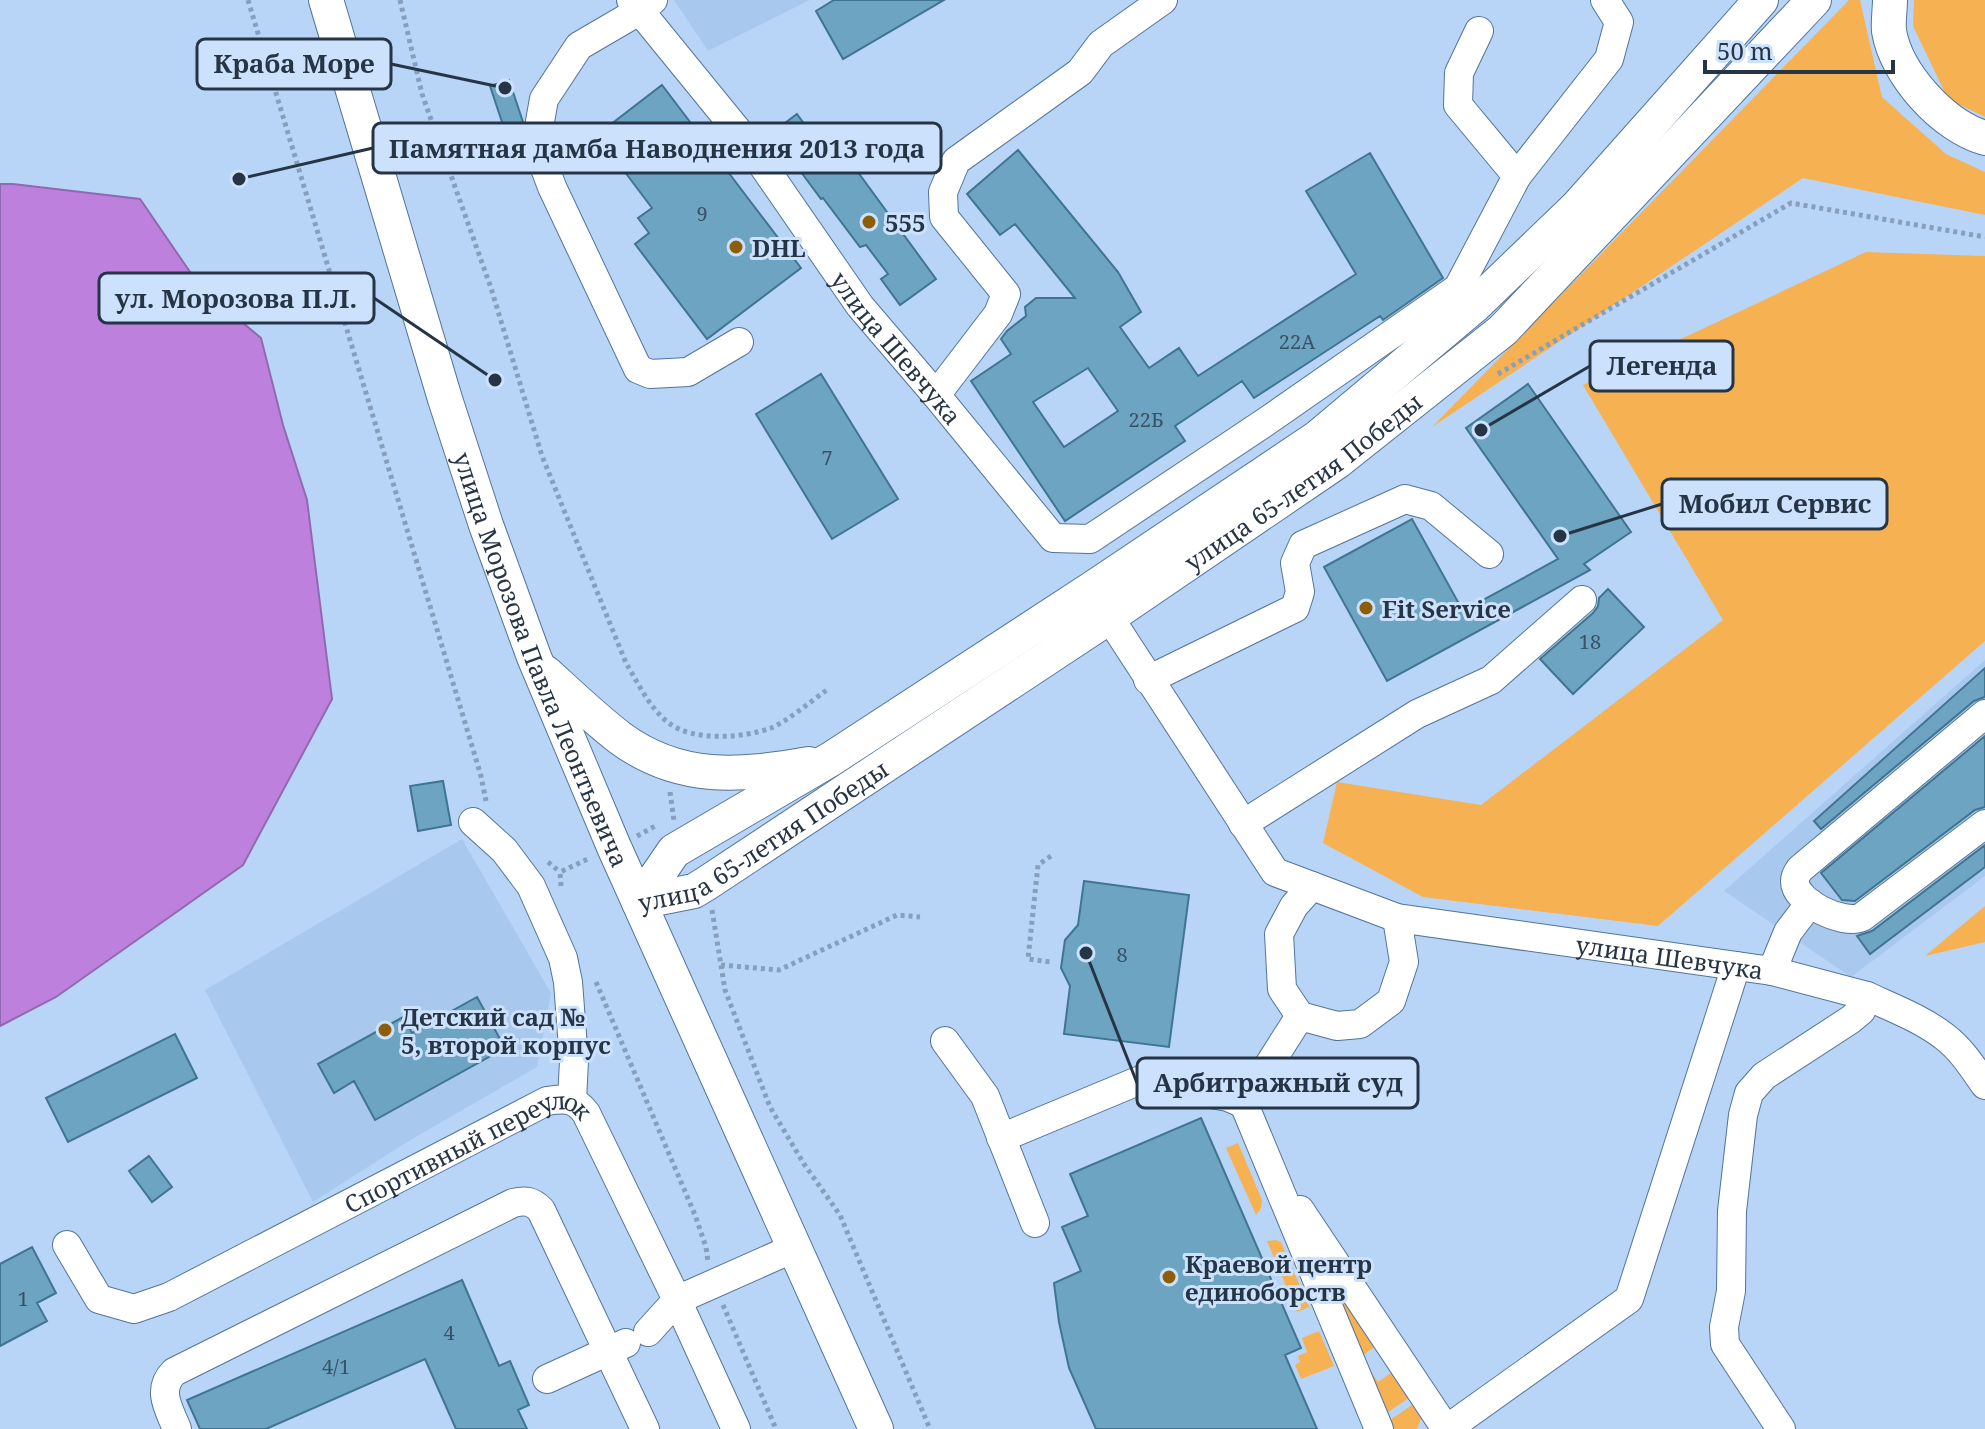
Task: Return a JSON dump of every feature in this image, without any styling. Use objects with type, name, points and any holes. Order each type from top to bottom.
[{"type":"main road","name":"улица Морозова Павла Леонтьевича","points":[[326,0],[445,399],[486,525],[539,668],[614,847],[876,1429]]},
{"type":"main road","name":"улица 65-летия Победы","points":[[639,902],[674,851],[679,831],[831,759],[1317,438],[1474,306],[1577,207],[1761,0]]},
{"type":"main road","name":"улица 65-летия Победы","points":[[639,902],[694,891],[707,883],[1338,461],[1503,330],[1814,0]]},
{"type":"main road","points":[[1890,0],[1889,31],[1900,62],[1921,93],[1946,118],[1985,138]]},
{"type":"main road","points":[[539,668],[621,738],[666,763],[687,769],[739,773],[775,770],[831,759]]},
{"type":"street","points":[[936,395],[998,314],[1006,294],[944,217],[943,192],[956,161],[1080,72],[1101,44],[1163,0]]},
{"type":"street","points":[[1479,31],[1459,73],[1458,105],[1517,176],[1609,59],[1619,22],[1605,0]]},
{"type":"street","points":[[641,4],[579,46],[544,99],[536,144],[552,187],[638,369],[650,374],[688,372],[739,342]]},
{"type":"street","name":"улица Шевчука","points":[[641,4],[746,141],[860,306],[1053,538],[1090,539],[1458,288],[1517,176]]},
{"type":"street","points":[[1148,680],[1295,608],[1300,592],[1295,563],[1303,545],[1405,499],[1431,506],[1489,554]]},
{"type":"street","points":[[1243,824],[1417,714],[1491,680],[1582,600]]},
{"type":"street","name":"улица Шевчука","points":[[1109,617],[1275,872],[1397,918],[1772,971],[1867,996],[1914,1017],[1945,1037],[1965,1057],[1985,1085]]},
{"type":"street","points":[[1985,714],[1800,869],[1795,885],[1799,894],[1810,903],[1839,919],[1856,920],[1985,824]]},
{"type":"street","points":[[481,817],[531,886],[563,958],[568,982],[574,1061],[572,1100]]},
{"type":"street","points":[[1312,886],[1294,906],[1279,934],[1282,989],[1300,1016],[1337,1026],[1360,1024],[1391,1001],[1404,962],[1397,918]]},
{"type":"street","points":[[1772,971],[1788,932],[1810,903]]},
{"type":"street","points":[[1274,1178],[1302,1212],[1446,1429],[1629,1299],[1736,966]]},
{"type":"street","points":[[1781,1429],[1725,1344],[1724,1327],[1731,1291],[1732,1211],[1743,1115],[1749,1093],[1764,1076],[1850,1020],[1861,1011],[1867,996]]},
{"type":"street","points":[[1244,1104],[1300,1016]]},
{"type":"street","points":[[945,1041],[985,1096],[1035,1223]]},
{"type":"street","points":[[1001,1138],[1138,1081],[1228,1097],[1244,1104],[1379,1429]]},
{"type":"street","name":"Спортивный переулок","points":[[67,1245],[99,1299],[134,1309],[169,1297],[547,1101],[572,1100],[586,1113],[736,1429]]},
{"type":"street","points":[[177,1429],[164,1398],[168,1378],[174,1372],[524,1200],[541,1210],[627,1342],[645,1429]]},
{"type":"street","points":[[547,1379],[627,1342],[677,1300],[794,1248]]},
{"type":"path","points":[[248,0],[481,776],[481,817]]},
{"type":"path","points":[[400,0],[422,94],[491,288],[542,456],[626,663],[639,686],[659,714],[676,728],[710,736],[753,733],[774,727],[827,690]]},
{"type":"path","points":[[560,872],[614,847],[679,831],[666,763],[676,728]]},
{"type":"path","points":[[1051,856],[1038,865],[1028,959],[1052,962]]},
{"type":"path","points":[[548,862],[560,872],[565,899]]},
{"type":"path","points":[[707,883],[725,990],[770,1107],[804,1164],[840,1215],[930,1429]]},
{"type":"path","points":[[721,965],[779,970],[897,915],[920,917]]},
{"type":"path","points":[[591,971],[695,1215],[722,1304],[776,1429]]},
{"type":"shaded area","points":[[674,0],[810,0],[708,51]]},
{"type":"shaded area","points":[[1849,0],[1860,0],[1882,97],[1946,154],[1985,172],[1985,215],[1803,178],[1432,427]]},
{"type":"shaded area","points":[[1914,0],[1985,0],[1985,117],[1948,99],[1913,26]]},
{"type":"shaded area","points":[[0,184],[140,199],[201,288],[261,338],[283,425],[307,500],[332,699],[243,865],[56,997],[0,1026]]},
{"type":"shaded area","points":[[1866,252],[1985,256],[1985,641],[1658,926],[1423,897],[1323,843],[1337,782],[1481,805],[1723,620],[1583,385]]},
{"type":"shaded area","points":[[1985,660],[1985,876],[1851,977],[1724,891]]},
{"type":"shaded area","name":"Детский сад № 5, второй корпус","points":[[462,839],[551,993],[537,1067],[407,1142],[313,1202],[205,990]]},
{"type":"shaded area","points":[[1985,906],[1985,942],[1925,956]]},
{"type":"shaded area","points":[[1238,1143],[1262,1200],[1256,1215],[1226,1148]]},
{"type":"shaded area","points":[[1267,1241],[1281,1242],[1309,1307],[1297,1312]]},
{"type":"shaded area","points":[[1313,1249],[1378,1344],[1361,1357],[1378,1382],[1395,1370],[1413,1395],[1384,1415]]},
{"type":"shaded area","points":[[1319,1331],[1334,1366],[1301,1379],[1295,1365],[1300,1362],[1298,1356],[1307,1352],[1302,1338]]},
{"type":"shaded area","points":[[1418,1401],[1422,1416],[1417,1429],[1390,1429],[1387,1422]]},
{"type":"building","points":[[834,0],[944,0],[843,59],[816,11]]},
{"type":"building","points":[[509,80],[523,122],[522,128],[506,134],[490,86]]},
{"type":"building","points":[[662,85],[801,268],[707,339],[635,244],[649,233],[638,218],[652,208],[597,135]]},
{"type":"building","points":[[797,114],[826,154],[838,145],[936,279],[900,305],[881,279],[888,274],[866,245],[860,247],[821,199],[801,172],[806,168],[777,129]]},
{"type":"building","points":[[1018,150],[1118,272],[1141,312],[1120,327],[1149,368],[1179,348],[1198,376],[1356,274],[1306,191],[1370,153],[1443,278],[1383,320],[1380,316],[1254,398],[1242,381],[1175,426],[1185,441],[1065,521],[971,381],[1011,354],[1001,339],[1026,316],[1025,307],[1036,298],[1075,298],[1015,224],[1000,235],[967,194]],"holes":[[[1088,368],[1118,411],[1064,447],[1033,402]]]},
{"type":"building","points":[[821,374],[898,499],[832,539],[756,414]]},
{"type":"building","points":[[1528,384],[1631,532],[1584,564],[1590,570],[1387,681],[1324,567],[1412,519],[1463,611],[1558,559],[1466,428]]},
{"type":"building","points":[[1608,589],[1644,627],[1573,694],[1540,659],[1593,613],[1599,598]]},
{"type":"building","points":[[1985,668],[1985,697],[1974,701],[1821,829],[1814,821]]},
{"type":"building","points":[[1985,736],[1985,807],[1975,810],[1855,901],[1842,900],[1821,873]]},
{"type":"building","points":[[443,781],[451,825],[418,831],[410,786]]},
{"type":"building","points":[[1985,845],[1985,867],[1870,954],[1857,936],[1872,931]]},
{"type":"building","points":[[1084,881],[1189,895],[1169,1047],[1064,1034],[1070,986],[1061,968],[1065,940],[1078,925]]},
{"type":"building","points":[[477,997],[505,1048],[375,1120],[354,1081],[334,1093],[318,1064],[403,1017],[412,1033]]},
{"type":"building","points":[[175,1034],[197,1078],[68,1142],[46,1098]]},
{"type":"building","name":"Краевой центр единоборств","points":[[1201,1118],[1301,1348],[1285,1355],[1317,1429],[1096,1429],[1069,1368],[1054,1283],[1081,1271],[1062,1227],[1088,1216],[1070,1174]]},
{"type":"building","points":[[149,1156],[172,1187],[152,1202],[129,1171]]},
{"type":"building","points":[[32,1247],[56,1293],[37,1303],[47,1321],[0,1346],[0,1264]]},
{"type":"building","points":[[462,1280],[499,1366],[510,1361],[529,1405],[518,1410],[527,1429],[456,1429],[425,1359],[266,1429],[200,1429],[187,1400]]},
{"type":"place","name":"Краба Море","points":[[505,88]]},
{"type":"place","name":"Памятная дамба Наводнения 2013 года","points":[[239,179]]},
{"type":"place","name":"555","points":[[869,222]]},
{"type":"place","name":"DHL","points":[[736,247]]},
{"type":"place","name":"ул. Морозова П.Л.","points":[[495,380]]},
{"type":"place","name":"Легенда","points":[[1481,430]]},
{"type":"place","name":"Мобил Сервис","points":[[1560,536]]},
{"type":"place","name":"Fit Service","points":[[1366,608]]},
{"type":"place","name":"Арбитражный суд","points":[[1086,953]]},
{"type":"place","name":"Детский сад № 5, второй корпус","points":[[385,1030]]},
{"type":"place","name":"Краевой центр единоборств","points":[[1169,1277]]}]
